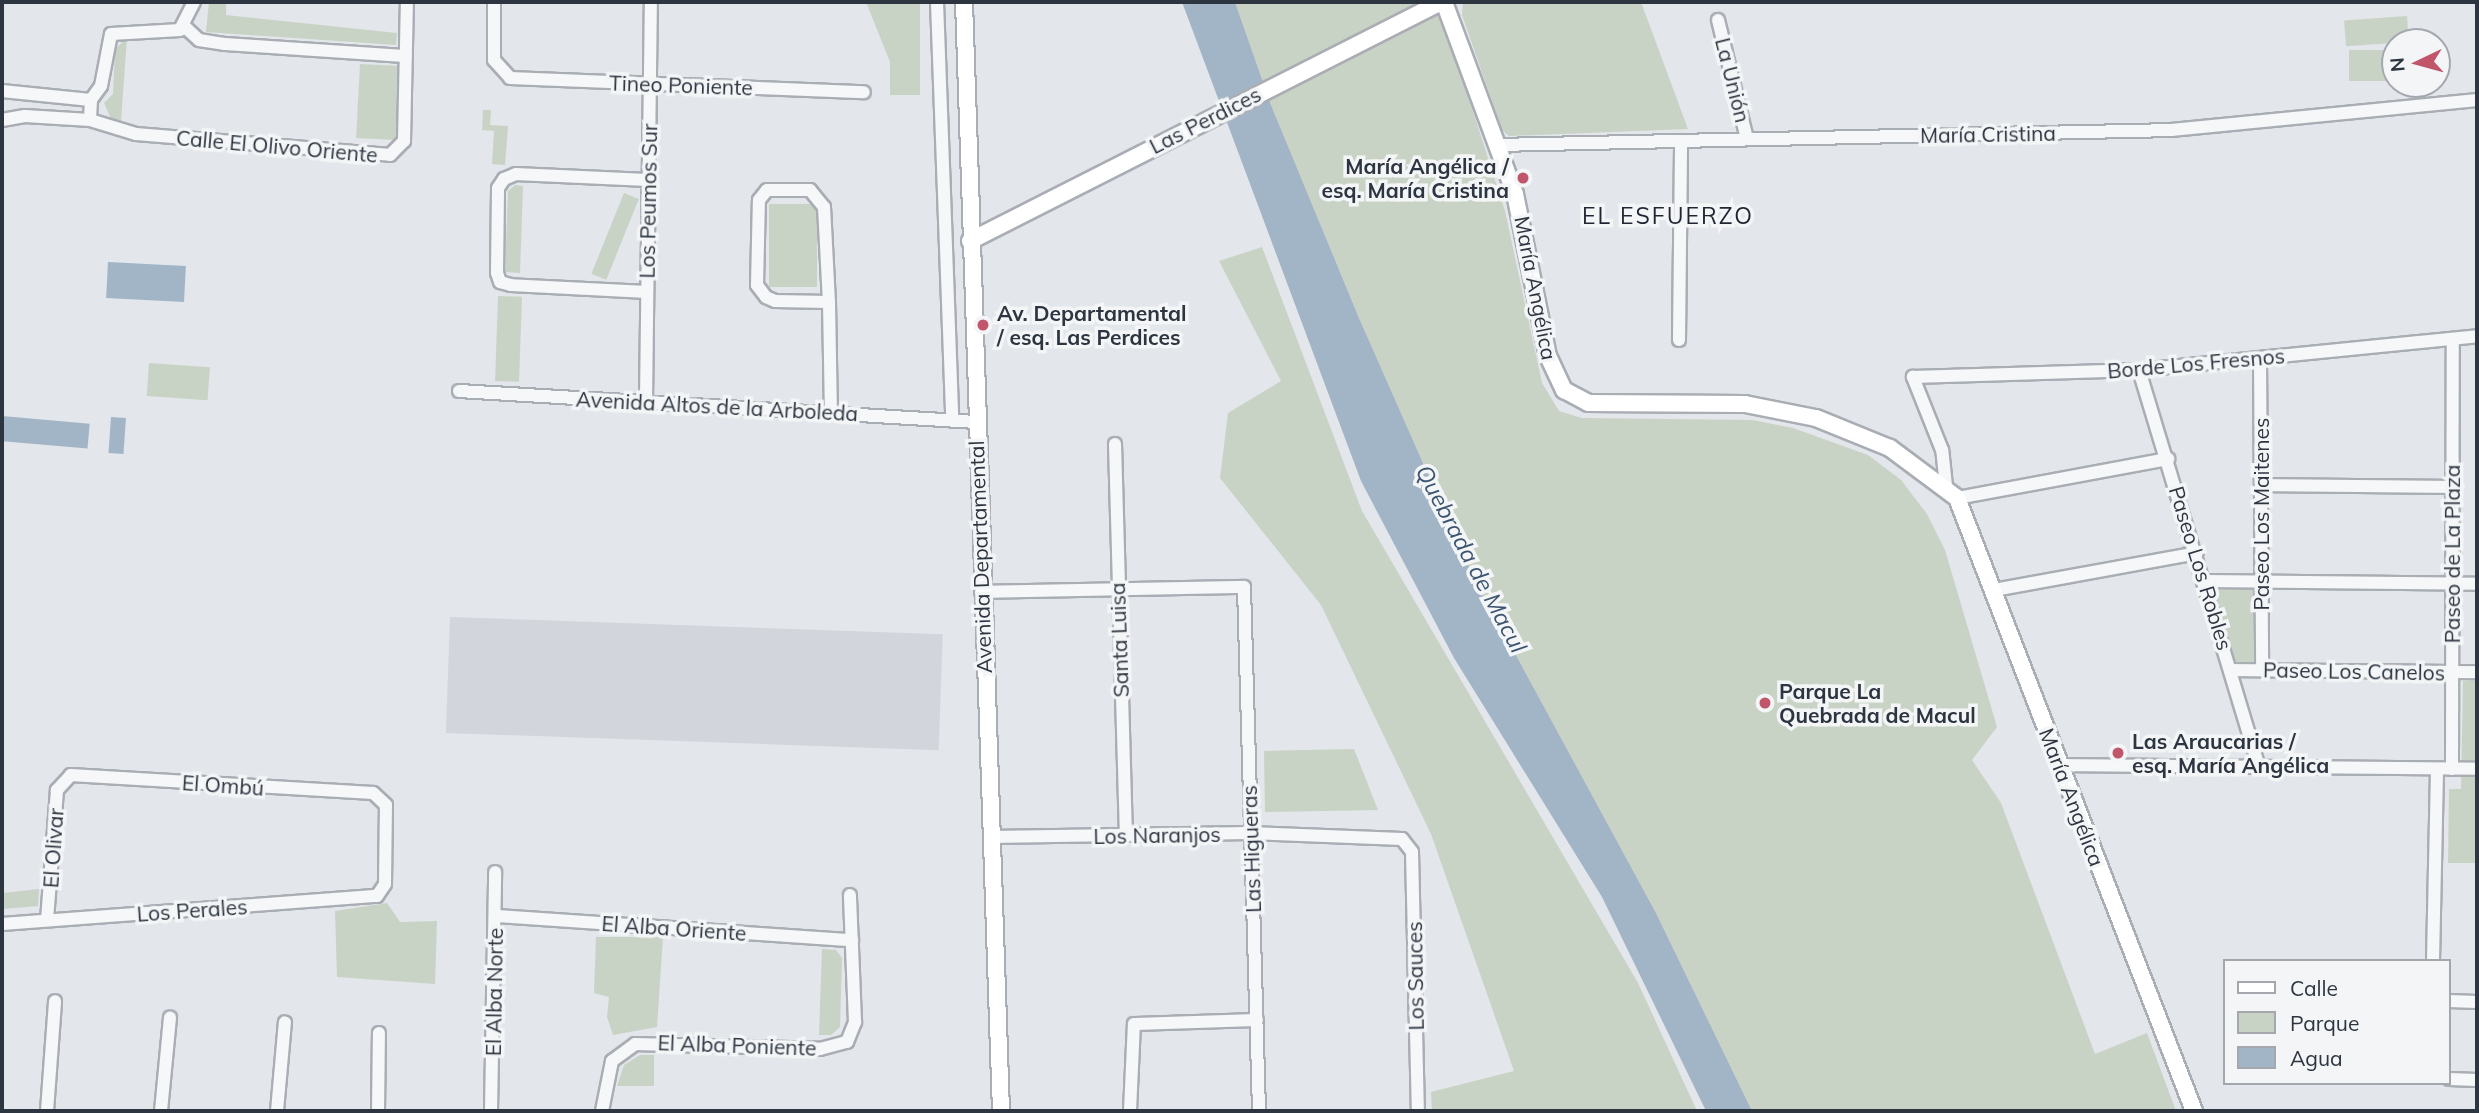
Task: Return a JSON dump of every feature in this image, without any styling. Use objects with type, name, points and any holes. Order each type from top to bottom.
[{"type":"street","points":[[185,27],[194,2]]},
{"type":"street","name":"Calle El Olivo Oriente","points":[[2,120],[24,116],[90,120],[136,134],[390,155],[404,141],[407,2]]},
{"type":"street","name":"Tineo Poniente","points":[[494,2],[494,60],[500,72],[510,78],[864,92]]},
{"type":"street","name":"Los Peumos Sur","points":[[646,401],[651,2]]},
{"type":"street","name":"Avenida Departamental","points":[[937,2],[953,421]]},
{"type":"street","name":"Avenida Departamental","points":[[964,2],[981,592],[1000,1111]]},
{"type":"street","name":"Las Perdices","points":[[970,241],[1221,111],[1442,2]]},
{"type":"street","name":"María Angélica","points":[[1442,2],[1522,216],[1551,367],[1570,395],[1598,404],[1720,403],[1793,412],[1871,439],[1951,492]]},
{"type":"street","name":"La Unión","points":[[1718,20],[1747,139]]},
{"type":"street","points":[[90,120],[91,100],[101,86],[111,34],[185,27],[199,40],[224,44],[405,56]]},
{"type":"street","points":[[2,91],[91,100]]},
{"type":"street","name":"María Cristina","points":[[1497,145],[2172,130],[2477,100]]},
{"type":"street","points":[[1679,340],[1681,141]]},
{"type":"street","points":[[647,180],[516,174],[503,179],[498,188],[500,282],[647,292]]},
{"type":"street","points":[[829,302],[775,301],[757,285],[762,193],[773,187],[810,190],[824,207],[829,302],[831,414]]},
{"type":"street","name":"Borde Los Fresnos","points":[[1913,377],[2139,370],[2477,336]]},
{"type":"street","name":"Paseo de La Plaza","points":[[2452,769],[2453,338]]},
{"type":"street","name":"Paseo Los Maitenes","points":[[2260,358],[2262,670]]},
{"type":"street","name":"Paseo Los Robles","points":[[2139,370],[2197,553],[2259,767]]},
{"type":"street","name":"María Angélica","points":[[1913,377],[1942,450],[1951,492],[1994,590],[2194,1111]]},
{"type":"street","name":"Avenida Altos de la Arboleda","points":[[459,391],[976,422]]},
{"type":"street","name":"Santa Luisa","points":[[1115,444],[1116,589],[1126,835]]},
{"type":"street","points":[[1951,492],[2168,459]]},
{"type":"street","points":[[2261,485],[2452,487]]},
{"type":"street","points":[[1994,590],[2197,553]]},
{"type":"street","points":[[2205,581],[2477,584]]},
{"type":"street","name":"Las Higueras","points":[[1116,589],[1244,587],[1259,1111]]},
{"type":"street","points":[[981,592],[1116,589]]},
{"type":"street","name":"Paseo Los Canelos","points":[[2231,670],[2477,672]]},
{"type":"street","points":[[2060,765],[2477,769]]},
{"type":"street","points":[[2433,959],[2438,769]]},
{"type":"street","name":"El Ombú","points":[[63,779],[75,774],[373,793],[383,798],[385,884],[381,893]]},
{"type":"street","name":"El Olivar","points":[[47,920],[57,790],[63,779]]},
{"type":"street","name":"Los Naranjos","points":[[990,837],[1250,833],[1393,836],[1406,842]]},
{"type":"street","name":"Los Sauces","points":[[1406,842],[1412,858],[1418,1111]]},
{"type":"street","name":"El Alba Norte","points":[[491,1111],[495,872]]},
{"type":"street","name":"Los Perales","points":[[2,924],[381,893]]},
{"type":"street","points":[[850,895],[852,940]]},
{"type":"street","name":"El Alba Oriente","points":[[496,916],[852,940]]},
{"type":"street","name":"El Alba Poniente","points":[[601,1111],[612,1061],[635,1044],[652,1042],[820,1049],[847,1042],[855,1022],[852,940]]},
{"type":"street","points":[[47,1111],[55,1001]]},
{"type":"street","points":[[2451,1002],[2477,1002]]},
{"type":"street","points":[[161,1111],[170,1017]]},
{"type":"street","points":[[1130,1111],[1134,1024],[1257,1020]]},
{"type":"street","points":[[277,1111],[285,1022]]},
{"type":"street","points":[[378,1111],[379,1033]]},
{"type":"street","points":[[2451,1079],[2477,1080]]},
{"type":"shaded area","points":[[450,617],[943,634],[939,750],[446,733]]},
{"type":"green space","points":[[209,2],[226,2],[226,15],[397,33],[396,45],[206,32]]},
{"type":"green space","points":[[866,2],[920,2],[920,95],[890,95],[890,62]]},
{"type":"green space","name":"Parque La Quebrada de Macul","points":[[1235,2],[1438,2],[1505,211],[1542,383],[1559,411],[1582,418],[1753,420],[1793,428],[1868,455],[1901,480],[1927,514],[1945,550],[1997,727],[1972,760],[2001,803],[2095,1054],[2147,1033],[2176,1111],[1752,1111],[1656,913],[1473,576],[1359,318],[1271,105]]},
{"type":"green space","points":[[1463,2],[1641,2],[1688,129],[1509,136],[1502,130],[1462,15]]},
{"type":"green space","points":[[2407,16],[2408,28],[2381,28],[2381,44],[2346,46],[2344,20]]},
{"type":"green space","points":[[127,38],[121,121],[112,121],[104,103],[113,94],[115,49]]},
{"type":"green space","points":[[2349,50],[2381,50],[2381,81],[2349,81]]},
{"type":"green space","points":[[360,64],[400,66],[396,140],[356,138]]},
{"type":"green space","points":[[483,110],[491,110],[490,125],[508,126],[505,165],[492,164],[494,131],[482,130]]},
{"type":"green space","points":[[515,185],[523,186],[520,273],[505,272],[508,191]]},
{"type":"green space","points":[[624,193],[639,199],[606,280],[591,274]]},
{"type":"green space","points":[[769,204],[817,204],[817,287],[769,287]]},
{"type":"green space","points":[[1262,247],[1362,511],[1638,983],[1697,1111],[1432,1111],[1431,1092],[1514,1071],[1431,834],[1321,605],[1220,478],[1228,413],[1281,381],[1219,261]]},
{"type":"green space","points":[[498,296],[522,297],[519,382],[495,381]]},
{"type":"green space","points":[[149,363],[210,367],[208,400],[147,396]]},
{"type":"green space","points":[[2257,586],[2259,666],[2237,666],[2214,589]]},
{"type":"green space","points":[[2463,681],[2477,681],[2477,863],[2448,863],[2449,789],[2461,789]]},
{"type":"green space","points":[[1354,749],[1378,810],[1265,812],[1264,751]]},
{"type":"green space","points":[[39,889],[38,906],[2,909],[2,893]]},
{"type":"green space","points":[[387,903],[400,922],[437,921],[435,984],[337,977],[335,911]]},
{"type":"green space","points":[[596,937],[663,937],[657,1027],[613,1035],[607,1017],[609,997],[594,993]]},
{"type":"green space","points":[[822,949],[836,950],[842,958],[840,1027],[831,1035],[819,1035]]},
{"type":"green space","points":[[640,1055],[654,1055],[654,1086],[617,1086],[624,1065]]},
{"type":"water","points":[[1182,2],[1235,2],[1271,105],[1359,318],[1473,576],[1656,913],[1752,1111],[1706,1111],[1602,897],[1454,658],[1361,481]]},
{"type":"water","points":[[108,262],[186,266],[184,302],[106,298]]},
{"type":"water","points":[[2,416],[90,424],[87,449],[2,441]]},
{"type":"water","points":[[111,417],[126,418],[123,454],[108,453]]},
{"type":"place","name":"María Angélica / esq. María Cristina","points":[[1523,178]]},
{"type":"place","name":"Av. Departamental / esq. Las Perdices","points":[[983,325]]},
{"type":"place","name":"Parque La Quebrada de Macul","points":[[1765,703]]},
{"type":"place","name":"Las Araucarias / esq. María Angélica","points":[[2118,753]]},
{"type":"district","name":"EL ESFUERZO","points":[[1668,216]]},
{"type":"water label","name":"Quebrada de Macul","points":[[1471,559]]}]
